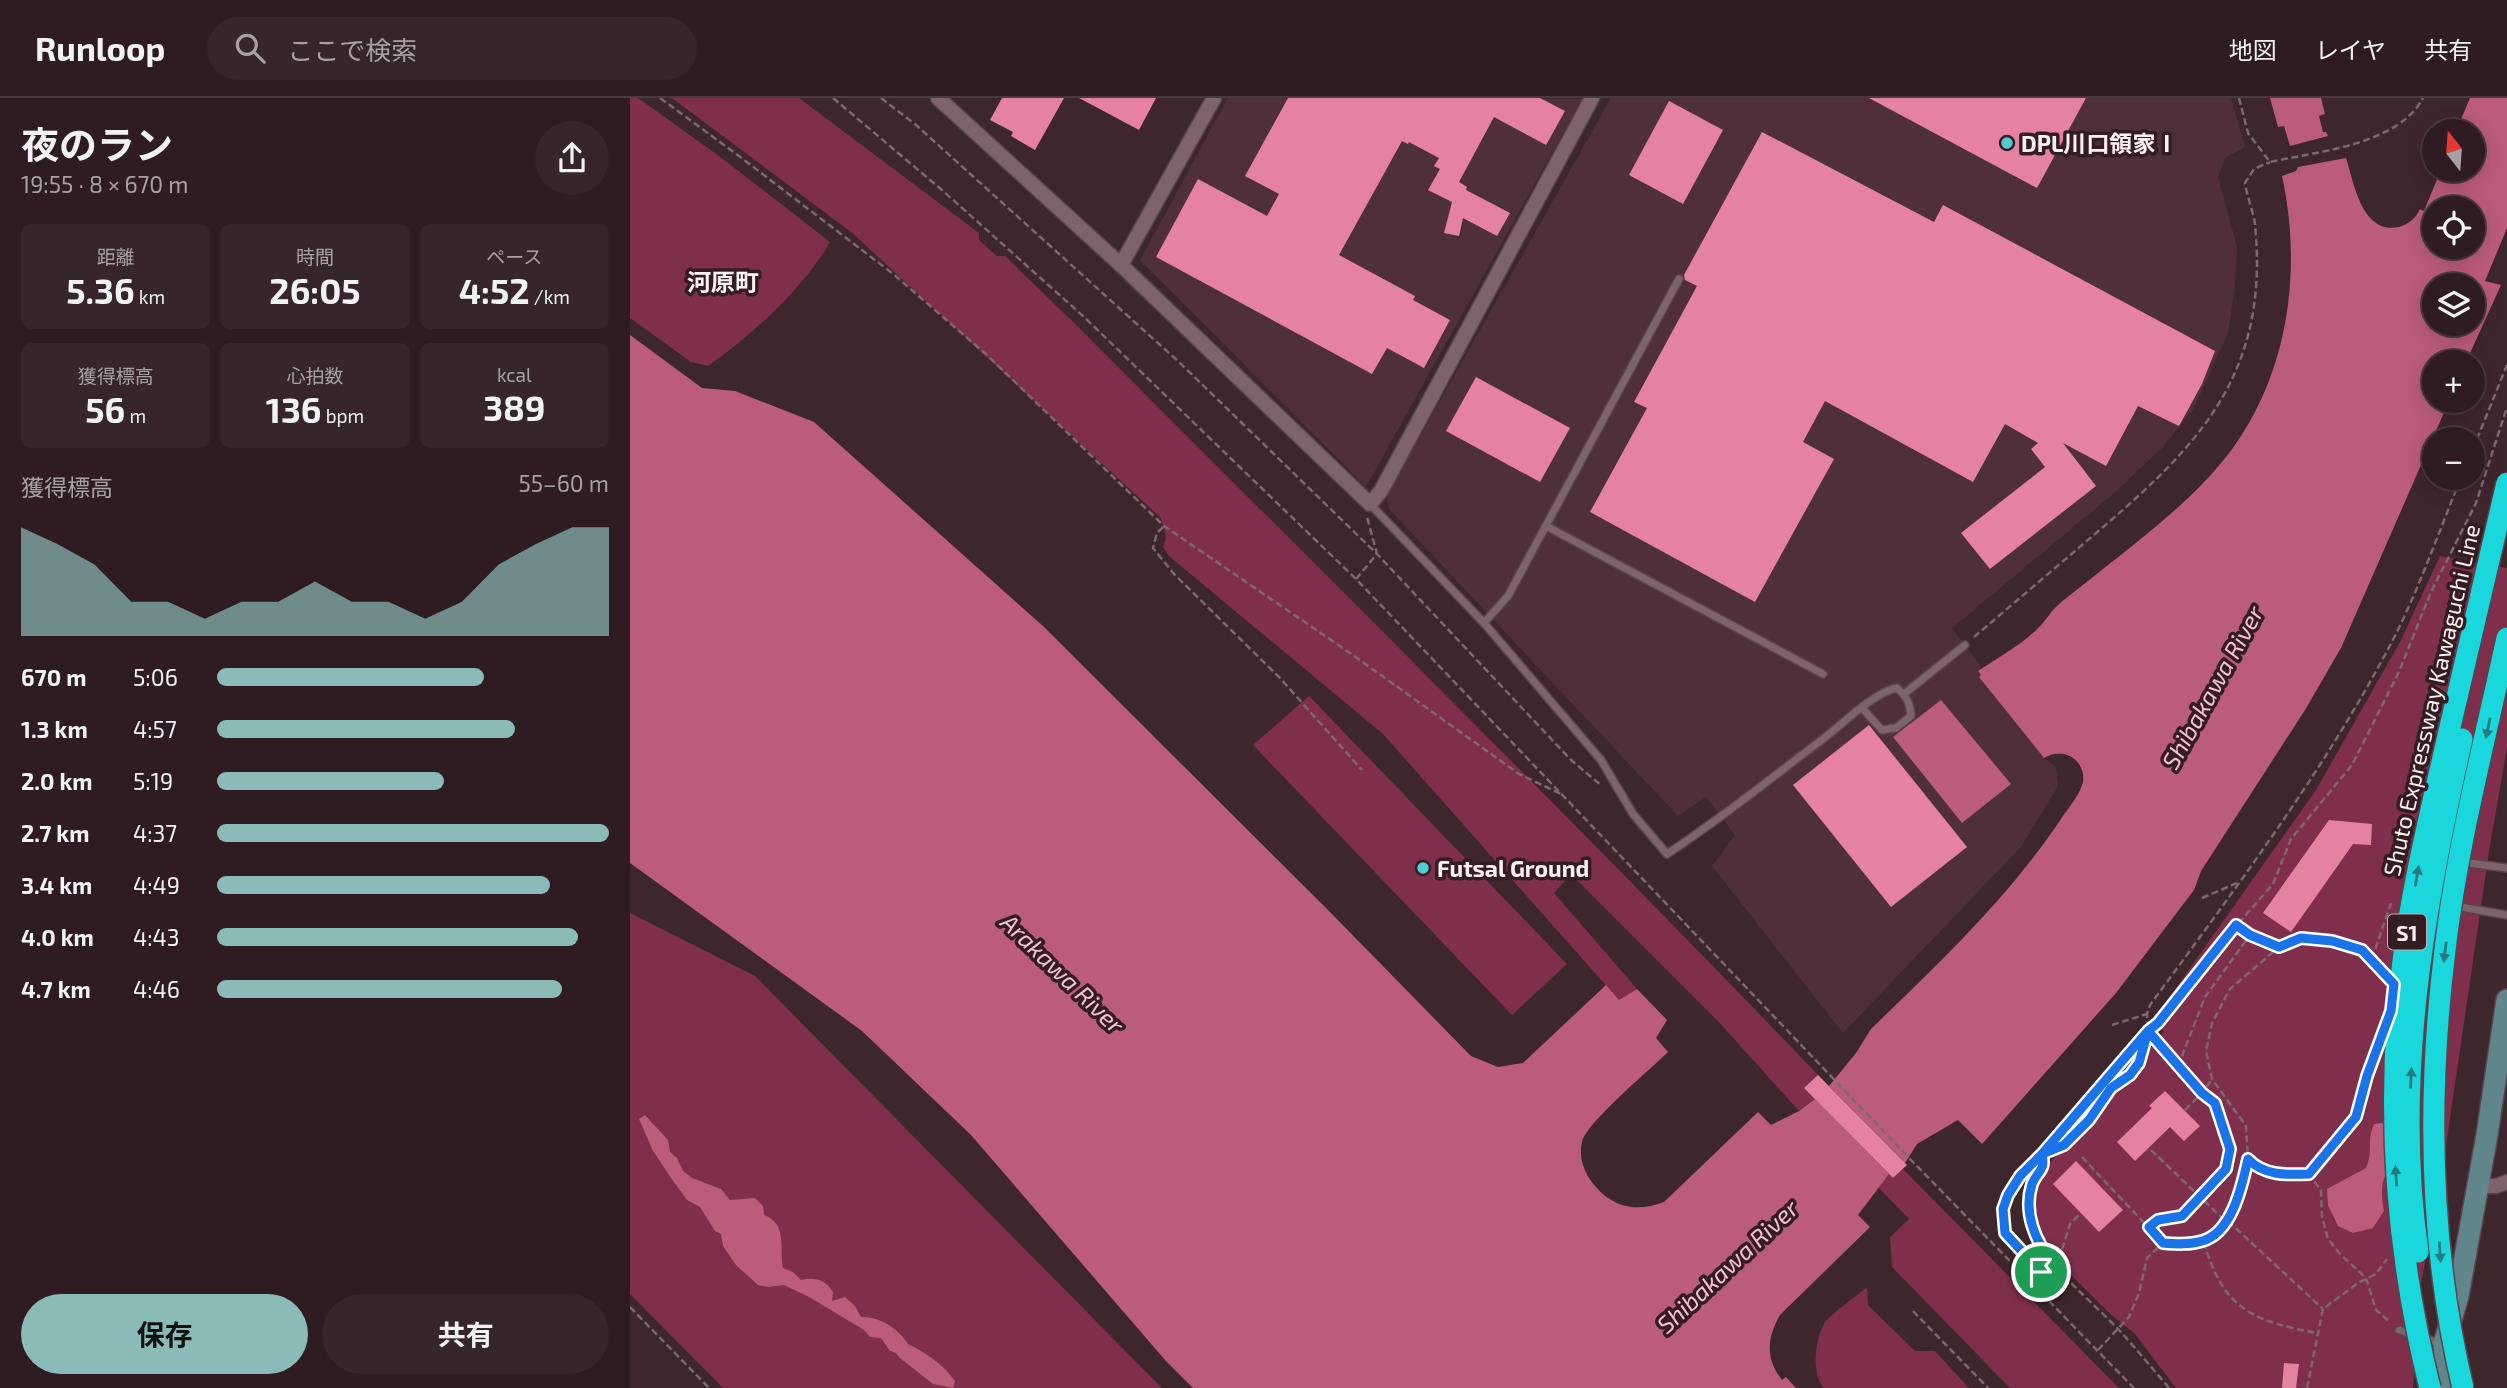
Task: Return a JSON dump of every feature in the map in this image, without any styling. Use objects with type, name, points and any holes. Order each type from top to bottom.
[{"type":"highway","name":"Shuto Expressway Kawaguchi Line","points":[[2430,1388],[2413,1311],[2400,1228],[2395,1171],[2395,1077],[2400,996],[2406,937],[2420,858],[2507,483]]},
{"type":"highway","points":[[2444,1388],[2416,1233],[2410,1136],[2416,1001],[2423,939],[2440,840],[2500,570],[2507,502]]},
{"type":"highway","name":"S1","points":[[2463,1388],[2441,1268],[2434,1102],[2445,948],[2461,857],[2507,638]]},
{"type":"street","points":[[938,98],[1121,265],[1368,509],[1381,491],[1592,98]]},
{"type":"street","points":[[1121,265],[1214,98]]},
{"type":"street","points":[[2444,1388],[2444,1344],[2458,1296],[2487,1135],[2507,1000]]},
{"type":"street","points":[[2476,1186],[2496,1186],[2507,1182]]},
{"type":"street","points":[[2458,1296],[2459,1342],[2468,1388]]},
{"type":"lane","points":[[1484,623],[1508,596],[1679,279]]},
{"type":"lane","points":[[1368,509],[1484,623],[1601,760],[1633,814],[1667,854],[1721,817],[1862,708],[1889,689],[1897,688],[1904,694],[1910,702],[1911,716],[1896,728],[1882,730],[1862,708]]},
{"type":"lane","points":[[1546,526],[1823,674]]},
{"type":"lane","points":[[1904,694],[1965,645]]},
{"type":"lane","points":[[2429,805],[2453,809]]},
{"type":"lane","points":[[2465,811],[2470,822],[2455,906],[2507,915]]},
{"type":"lane","points":[[2462,862],[2507,868]]},
{"type":"lane","points":[[2399,1330],[2444,1344]]},
{"type":"path","points":[[660,98],[892,273],[987,355],[1164,526],[1519,774],[1564,795]]},
{"type":"path","points":[[833,98],[942,190],[1083,316],[1356,579],[1912,1161],[2134,1388]]},
{"type":"path","points":[[881,98],[916,124],[1123,309],[1377,554],[1571,760],[1602,787]]},
{"type":"path","points":[[2239,98],[2248,133],[2270,162]]},
{"type":"path","points":[[1965,645],[2167,470],[2195,439],[2218,407],[2245,348],[2255,294],[2255,224],[2245,183],[2254,169],[2270,162],[2386,134],[2411,116],[2423,98]]},
{"type":"path","points":[[2482,427],[2507,365]]},
{"type":"path","points":[[2041,1272],[2005,1233],[2003,1209],[2008,1195],[2020,1176],[2158,1023],[2236,925],[2273,884],[2291,839],[2352,765],[2398,674],[2431,592],[2476,503],[2507,407]]},
{"type":"path","points":[[2042,1154],[2064,1145],[2089,1120],[2111,1088],[2130,1075],[2139,1063],[2148,1031],[2147,1014],[2150,1005],[2241,882],[2348,722],[2382,661],[2410,601],[2456,490]]},
{"type":"path","points":[[1368,509],[1377,554]]},
{"type":"path","points":[[1164,526],[1157,533],[1153,548],[1174,574],[1280,678],[1362,770]]},
{"type":"path","points":[[1356,579],[1377,554]]},
{"type":"path","points":[[2202,898],[2241,882]]},
{"type":"path","points":[[2236,925],[2250,935],[2279,947]]},
{"type":"path","points":[[2178,1066],[2205,997],[2250,935]]},
{"type":"path","points":[[2098,1350],[2136,1304],[2147,1258],[2163,1243],[2204,1241],[2228,1221],[2240,1192],[2248,1159],[2246,1126],[2212,1079],[2206,1051],[2211,1023],[2230,989],[2279,947],[2301,938],[2332,941],[2362,950],[2389,980]]},
{"type":"path","points":[[2112,1025],[2147,1014]]},
{"type":"path","points":[[2148,1031],[2202,1093],[2215,1103],[2230,1149],[2226,1169],[2182,1216],[2158,1220],[2149,1227]]},
{"type":"path","points":[[2248,1159],[2258,1169],[2289,1175],[2309,1174],[2356,1117],[2378,1040]]},
{"type":"path","points":[[2185,1110],[2212,1079]]},
{"type":"path","points":[[2151,1150],[2323,1309]]},
{"type":"path","points":[[2042,1154],[2042,1171],[2032,1183],[2029,1208],[2038,1242],[2053,1262],[2118,1329],[2169,1388]]},
{"type":"path","points":[[2082,1157],[2163,1243]]},
{"type":"path","points":[[2309,1174],[2321,1190],[2322,1217],[2328,1239],[2340,1254],[2367,1278],[2376,1310],[2399,1330]]},
{"type":"path","points":[[2031,1283],[2061,1253],[2070,1224],[2081,1213]]},
{"type":"path","points":[[2204,1241],[2214,1274],[2241,1307],[2276,1325],[2317,1333]]},
{"type":"path","points":[[2307,1388],[2323,1309],[2376,1274],[2393,1251]]},
{"type":"path","points":[[630,1307],[709,1388]]},
{"type":"path","points":[[1913,1311],[1988,1388]]},
{"type":"shaded area","points":[[630,98],[638,98],[719,156],[830,242],[791,294],[742,340],[708,366],[691,362],[630,318]]},
{"type":"shaded area","points":[[672,98],[799,98],[979,233],[979,240],[997,256],[1005,256],[1069,318],[1539,789],[1818,1075],[1804,1088],[1815,1099],[1799,1111],[1718,1021],[1571,874],[1554,893],[1637,989],[1619,1000],[1383,734],[1169,556],[1163,547],[1166,538],[1161,518],[851,232]]},
{"type":"shaded area","points":[[1228,98],[1582,99],[1366,487],[1140,260]]},
{"type":"shaded area","points":[[1611,98],[2231,98],[2245,147],[2225,158],[2218,177],[2237,247],[2235,287],[2228,333],[2194,408],[2162,448],[2113,494],[1952,628],[1982,668],[1978,671],[1981,675],[1979,677],[2044,758],[2056,767],[2058,786],[2021,847],[1843,1033],[1712,866],[1735,835],[1706,797],[1678,816],[1389,509],[1387,495]]},
{"type":"shaded area","points":[[2440,556],[2507,568],[2507,748],[2490,845],[2443,1166],[2420,1289],[2413,1388],[2176,1388],[2135,1334],[2109,1313],[2043,1247],[2034,1216],[2034,1198],[2038,1183],[2056,1156],[2104,1108],[2164,1031],[2154,1019],[2316,790],[2400,642]]},
{"type":"shaded area","name":"Futsal Ground","points":[[1309,696],[1567,964],[1512,1015],[1253,745]]},
{"type":"shaded area","points":[[630,913],[755,976],[1162,1388],[723,1388],[630,1294]]},
{"type":"shaded area","points":[[1903,1169],[2119,1388],[2010,1388],[1892,1267],[1890,1237],[1909,1219],[1878,1187],[1889,1174],[1893,1178]]},
{"type":"shaded area","points":[[1867,1287],[1868,1305],[1915,1351],[1935,1351],[1969,1388],[1824,1388],[1816,1366],[1821,1331],[1832,1316]]},
{"type":"water","points":[[2270,98],[2321,98],[2325,114],[2319,116],[2323,132],[2328,136],[2290,146],[2284,126],[2278,127]]},
{"type":"water","name":"Shibakawa River","points":[[2470,98],[2507,98],[2507,228],[2485,281],[2485,273],[2422,273],[2422,336],[2478,336],[2471,350],[2422,350],[2422,413],[2444,413],[2438,427],[2422,427],[2422,463],[2341,648],[2305,710],[2201,871],[2194,890],[2116,993],[1982,1144],[1958,1120],[1917,1144],[1905,1163],[1829,1086],[1856,1053],[1871,1029],[1972,929],[2019,876],[2074,801],[2083,782],[2081,768],[2073,758],[2058,754],[2044,758],[1979,677],[1981,675],[1978,671],[2025,639],[2063,601],[2178,507],[2211,475],[2247,426],[2277,359],[2285,323],[2291,249],[2282,176],[2296,171],[2298,167],[2346,158],[2362,205],[2376,223],[2386,227],[2399,227],[2422,210],[2422,259],[2485,259],[2485,196],[2430,196],[2436,182],[2485,182],[2485,119],[2461,119]]},
{"type":"water","points":[[2485,281],[2501,285],[2485,320]]},
{"type":"water","points":[[630,335],[702,388],[735,391],[814,422],[1043,626],[1471,1056],[1498,1067],[1523,1063],[1606,985],[1619,1000],[1637,989],[1667,1020],[1656,1038],[1668,1052],[1607,1109],[1586,1133],[1582,1142],[1581,1157],[1589,1178],[1611,1200],[1633,1207],[1664,1202],[1758,1112],[1771,1125],[1799,1111],[1815,1099],[1889,1174],[1858,1215],[1870,1227],[1780,1315],[1772,1332],[1770,1356],[1773,1364],[1782,1380],[1786,1377],[1796,1388],[1193,1388],[1165,1360],[971,1135],[862,1031],[630,863]]},
{"type":"water","points":[[1941,700],[2011,784],[1962,823],[1893,737]]},
{"type":"water","points":[[645,1115],[668,1140],[670,1152],[677,1158],[683,1171],[692,1178],[721,1189],[730,1200],[755,1198],[763,1206],[764,1215],[772,1219],[780,1230],[783,1268],[793,1272],[801,1280],[815,1279],[823,1282],[833,1292],[832,1301],[845,1297],[855,1306],[861,1317],[881,1321],[893,1328],[908,1344],[945,1370],[955,1381],[953,1388],[933,1384],[890,1351],[881,1338],[870,1337],[864,1330],[809,1297],[784,1285],[758,1285],[736,1265],[723,1246],[721,1234],[715,1231],[700,1207],[687,1200],[653,1151],[639,1119]]},
{"type":"water","points":[[2374,1124],[2391,1126],[2401,1153],[2384,1179],[2384,1211],[2373,1228],[2353,1233],[2338,1226],[2328,1205],[2327,1189],[2366,1168]]},
{"type":"building","points":[[1002,98],[1064,98],[1035,150],[1011,136],[1013,132],[990,120]]},
{"type":"building","points":[[1079,98],[1156,98],[1139,130]]},
{"type":"building","points":[[1288,98],[1540,98],[1565,111],[1546,145],[1494,117],[1459,182],[1467,187],[1466,190],[1510,213],[1497,236],[1463,218],[1459,236],[1444,233],[1452,202],[1428,190],[1440,169],[1434,166],[1439,158],[1402,141],[1339,255],[1415,296],[1413,300],[1450,320],[1424,368],[1387,348],[1372,374],[1156,257],[1198,179],[1267,216],[1279,194],[1245,176]]},
{"type":"building","name":"DPL川口領家Ⅰ","points":[[1869,98],[2086,98],[2037,188]]},
{"type":"building","points":[[1669,101],[1723,130],[1683,204],[1629,175]]},
{"type":"building","points":[[1762,132],[1934,222],[1943,205],[2215,351],[2202,384],[2179,426],[2138,406],[2106,466],[2063,443],[2096,486],[1990,569],[1961,533],[2045,467],[2031,449],[2038,443],[2005,424],[1973,482],[1825,401],[1803,442],[1834,459],[1755,602],[1590,512],[1647,408],[1634,402],[1697,286],[1685,280],[1684,275]]},
{"type":"building","points":[[1476,377],[1570,428],[1540,482],[1446,431]]},
{"type":"building","points":[[1869,725],[1967,847],[1891,907],[1793,785]]},
{"type":"building","points":[[2329,820],[2372,824],[2371,845],[2353,844],[2291,932],[2263,913]]},
{"type":"building","points":[[1818,1075],[1907,1165],[1893,1178],[1804,1088]]},
{"type":"building","points":[[2165,1091],[2200,1126],[2184,1141],[2170,1127],[2135,1161],[2117,1142],[2152,1108],[2149,1106]]},
{"type":"building","points":[[2076,1161],[2123,1210],[2099,1232],[2053,1184]]},
{"type":"building","points":[[2284,1363],[2299,1364],[2296,1388],[2282,1388]]},
{"type":"place","name":"DPL川口領家Ⅰ","points":[[2007,143]]},
{"type":"place","name":"Futsal Ground","points":[[1423,868]]},
{"type":"district","name":"河原町","points":[[723,281]]},
{"type":"route","points":[[2041,1272],[2005,1233],[2003,1209],[2008,1195],[2020,1176],[2042,1154],[2064,1145],[2089,1120],[2111,1088],[2130,1075],[2139,1063],[2148,1031],[2158,1023],[2236,925],[2250,935],[2279,947],[2301,938],[2332,941],[2362,950],[2394,984],[2391,1011],[2382,1029],[2356,1117],[2309,1174],[2289,1175],[2258,1169],[2248,1159],[2240,1192],[2228,1221],[2204,1241],[2163,1243],[2149,1227],[2158,1220],[2182,1216],[2226,1169],[2230,1149],[2215,1103],[2202,1093],[2148,1031],[2042,1154],[2042,1171],[2032,1183],[2029,1208],[2040,1248],[2053,1262],[2041,1272]]},
{"type":"water label","name":"Arakawa River","points":[[1063,973]]}]
